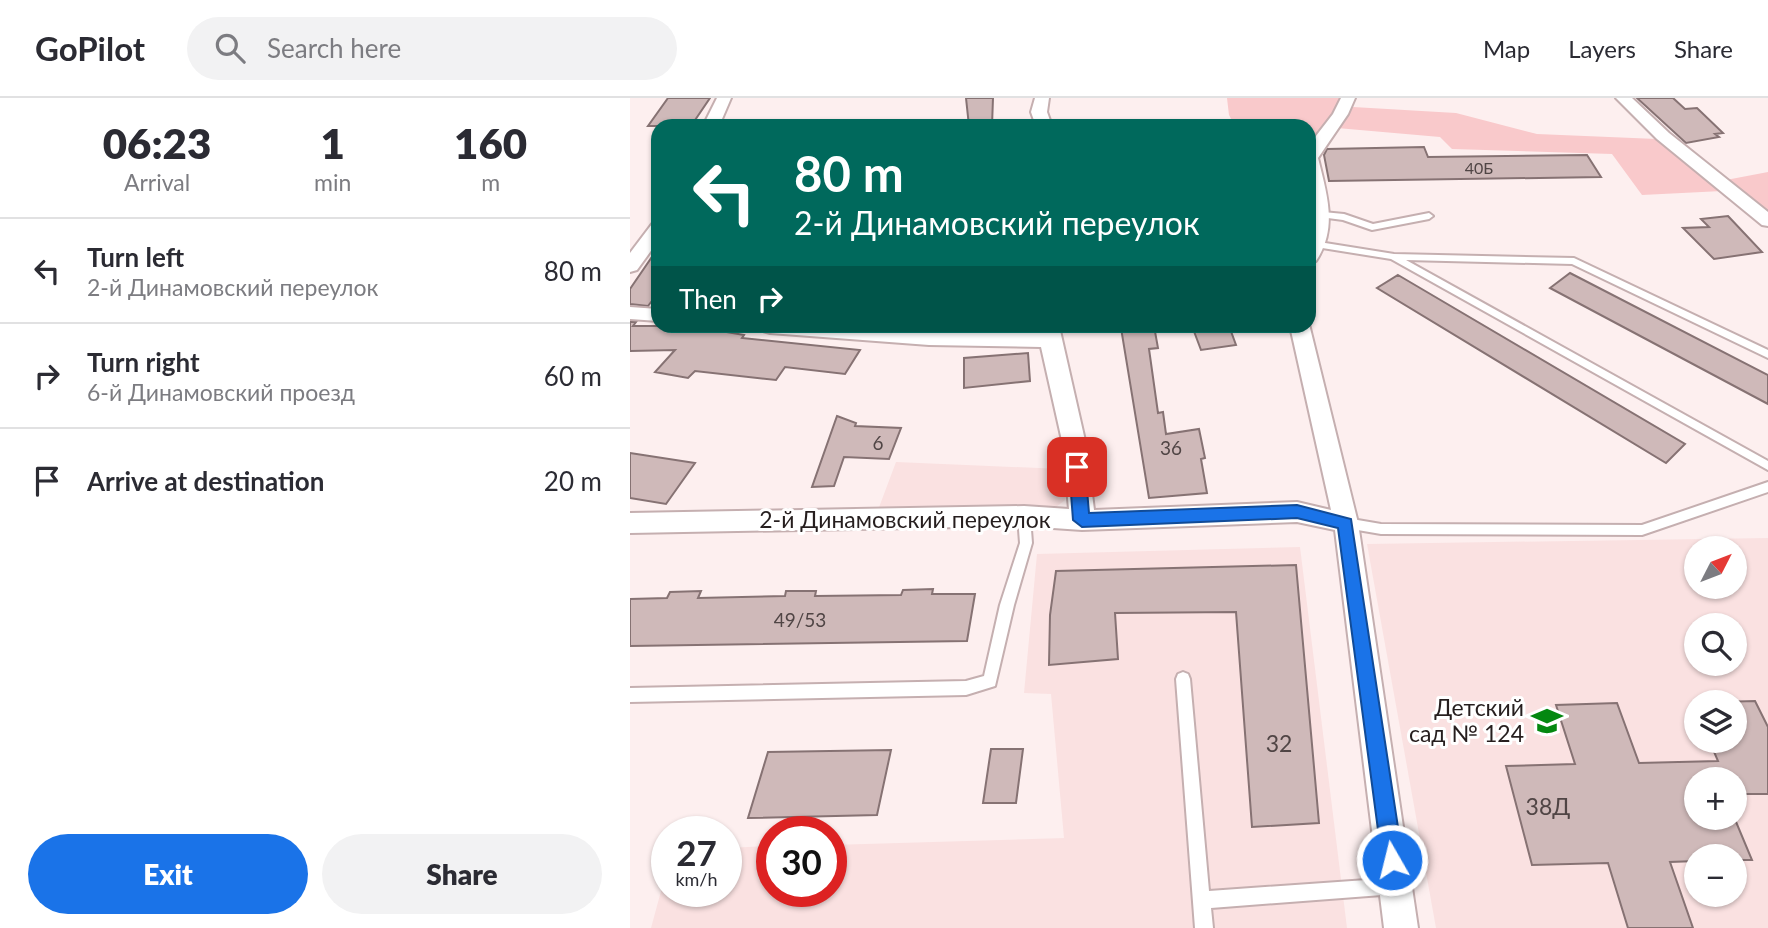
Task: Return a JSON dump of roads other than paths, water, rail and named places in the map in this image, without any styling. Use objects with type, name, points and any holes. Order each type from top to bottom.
[{"type":"street","points":[[714,119],[724,98]]},
{"type":"street","points":[[1042,98],[1039,112],[1042,119]]},
{"type":"street","points":[[1316,146],[1345,110],[1348,98]]},
{"type":"street","points":[[1623,98],[1663,136],[1768,221]]},
{"type":"street","points":[[1316,186],[1322,215],[1316,242]]},
{"type":"street","points":[[630,265],[651,237]]},
{"type":"street","points":[[630,313],[651,314]]},
{"type":"street","points":[[863,333],[929,338],[1050,333],[1081,488],[1082,520]]},
{"type":"street","points":[[1302,333],[1346,523],[1401,928]]},
{"type":"street","name":"2-й Динамовский переулок","points":[[630,523],[1024,516],[1082,520],[1297,512],[1346,523]]},
{"type":"lane","points":[[1322,215],[1344,217],[1372,227],[1429,216]]},
{"type":"lane","points":[[1316,251],[1394,257],[1574,261],[1768,354]]},
{"type":"lane","points":[[1394,257],[1768,466]]},
{"type":"lane","points":[[1346,523],[1381,529],[1642,530],[1768,487]]},
{"type":"lane","points":[[630,695],[966,688],[990,681],[1007,605],[1026,543],[1024,516]]},
{"type":"lane","points":[[1183,678],[1204,928]]},
{"type":"lane","points":[[1202,900],[1396,886]]},
{"type":"place","name":"Детский сад № 124","points":[[1547,721]]}]
